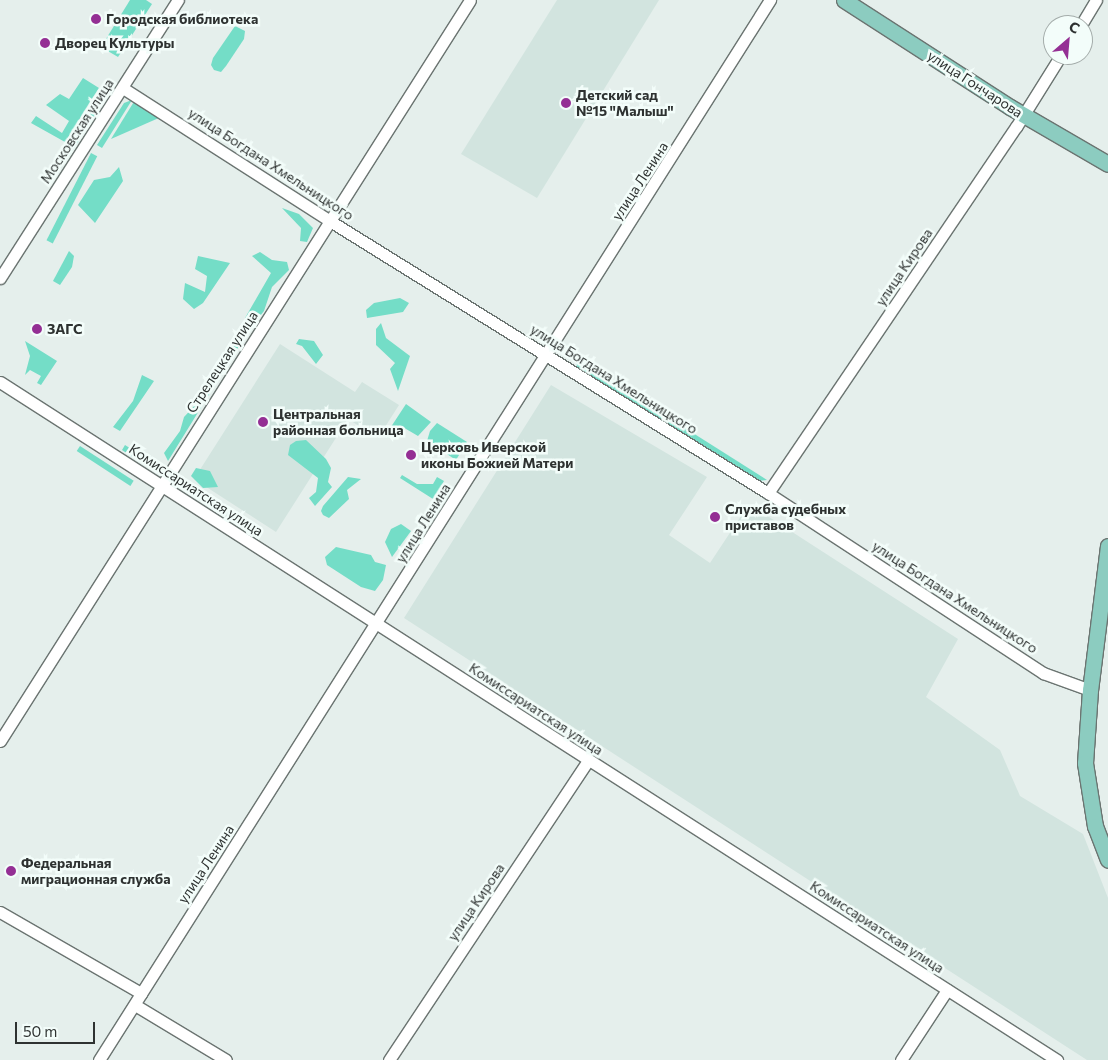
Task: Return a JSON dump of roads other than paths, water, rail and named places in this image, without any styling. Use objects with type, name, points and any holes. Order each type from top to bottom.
[{"type":"main road","name":"улица Гончарова","points":[[844,0],[1024,115],[1108,164]]},
{"type":"main road","points":[[1108,546],[1090,690],[1085,763],[1088,795],[1095,826],[1108,860]]},
{"type":"street","name":"Московская улица","points":[[0,278],[124,88],[178,0]]},
{"type":"street","name":"Стрелецкая улица","points":[[0,741],[470,0]]},
{"type":"street","name":"улица Ленина","points":[[99,1060],[377,626],[770,0]]},
{"type":"street","points":[[1087,15],[1096,0]]},
{"type":"street","name":"улица Кирова","points":[[768,493],[1024,115],[1056,65]]},
{"type":"street","name":"улица Богдана Хмельницкого","points":[[124,88],[330,220],[768,493],[1043,673],[1090,690]]},
{"type":"street","name":"Комиссариатская улица","points":[[0,382],[377,626],[1057,1060]]},
{"type":"street","name":"улица Кирова","points":[[389,1060],[588,761]]},
{"type":"street","points":[[0,912],[142,993]]},
{"type":"street","points":[[901,1060],[947,990]]},
{"type":"street","points":[[135,1005],[226,1060]]},
{"type":"place","name":"Городская библиотека","points":[[96,19]]},
{"type":"place","name":"Дворец Культуры","points":[[45,43]]},
{"type":"place","name":"Детский сад №15 \"Малыш\"","points":[[566,103]]},
{"type":"place","name":"ЗАГС","points":[[37,329]]},
{"type":"place","name":"Центральная районная больница","points":[[263,422]]},
{"type":"place","name":"Церковь Иверской иконы Божией Матери","points":[[411,455]]},
{"type":"place","name":"Служба судебных приставов","points":[[715,517]]},
{"type":"place","name":"Федеральная миграционная служба","points":[[11,871]]}]
